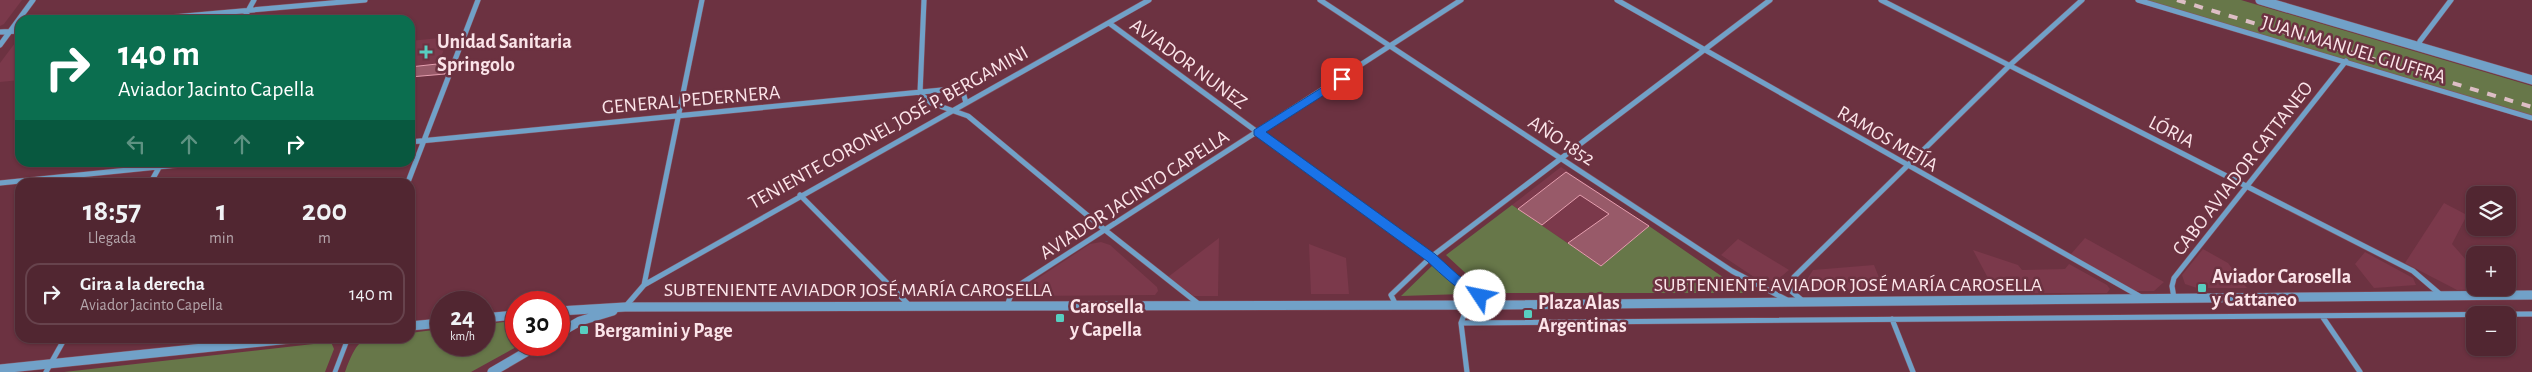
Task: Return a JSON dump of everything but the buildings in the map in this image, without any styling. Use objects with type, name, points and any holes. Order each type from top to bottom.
[{"type":"street","points":[[22,15],[33,0]]},
{"type":"street","points":[[246,15],[254,0]]},
{"type":"street","points":[[194,15],[365,0]]},
{"type":"street","points":[[415,164],[478,0]]},
{"type":"street","points":[[570,327],[580,321],[625,307],[644,285],[702,0]]},
{"type":"street","points":[[924,0],[920,93],[931,104],[968,116],[1105,230],[1200,305]]},
{"type":"street","name":"TENIENTE CORONEL JOSÉ P. BERGAMINI","points":[[644,285],[800,195],[1149,0]]},
{"type":"street","name":"AÑO 1852","points":[[1320,0],[1732,271],[1789,302]]},
{"type":"street","name":"AVIADOR JACINTO CAPELLA","points":[[1007,306],[1013,289],[1392,47],[1461,0]]},
{"type":"street","name":"RAMOS MEJÍA","points":[[1617,0],[2146,300]]},
{"type":"street","points":[[1396,305],[1391,295],[1431,258],[1770,0]]},
{"type":"street","name":"LÓRIA","points":[[1881,0],[2413,271],[2443,297]]},
{"type":"street","points":[[1804,302],[1790,290],[1794,277],[2010,65],[2082,0]]},
{"type":"street","name":"JUAN MANUEL GIUFFRA","points":[[2138,0],[2532,118]]},
{"type":"street","points":[[2260,0],[2532,80]]},
{"type":"street","points":[[2418,47],[2420,41],[2451,0]]},
{"type":"street","name":"AVIADOR NUNEZ","points":[[1109,22],[1493,305]]},
{"type":"street","points":[[0,46],[15,25]]},
{"type":"street","points":[[0,32],[15,32]]},
{"type":"street","name":"CABO AVIADOR CATTANEO","points":[[2174,298],[2172,286],[2174,278],[2346,61]]},
{"type":"street","name":"GENERAL PEDERNERA","points":[[415,142],[678,115],[957,90],[963,92],[966,103]]},
{"type":"street","points":[[45,178],[143,167]]},
{"type":"street","points":[[153,178],[160,167]]},
{"type":"street","points":[[0,183],[15,181]]},
{"type":"street","points":[[800,195],[909,306]]},
{"type":"street","name":"SUBTENIENTE AVIADOR JOSÉ MARÍA CAROSELLA","points":[[625,307],[1493,305],[2532,295]]},
{"type":"street","points":[[1467,372],[1461,323],[1468,305]]},
{"type":"street","points":[[570,310],[625,307]]},
{"type":"street","points":[[1461,323],[2532,314]]},
{"type":"street","points":[[2322,316],[2360,372]]},
{"type":"street","points":[[1892,319],[1913,372]]},
{"type":"street","points":[[415,326],[430,324]]},
{"type":"street","points":[[48,368],[62,343]]},
{"type":"street","points":[[0,369],[48,368],[258,343]]},
{"type":"street","points":[[335,372],[346,343]]},
{"type":"street","points":[[492,372],[519,356]]},
{"type":"shaded area","points":[[0,0],[22,0],[4,24],[0,26]]},
{"type":"shaded area","name":"Unidad Sanitaria Springolo","points":[[449,37],[438,64],[415,66],[415,40]]},
{"type":"shaded area","points":[[15,43],[15,80],[0,82],[0,63]]},
{"type":"shaded area","points":[[1561,167],[1649,226],[1601,266],[1512,205]]},
{"type":"shaded area","points":[[2444,203],[2466,214],[2452,244],[2466,260],[2466,290],[2457,290],[2405,263]]},
{"type":"shaded area","points":[[1219,238],[1218,296],[1194,296],[1168,277]]},
{"type":"shaded area","points":[[2085,238],[2164,282],[2154,291],[2135,291],[2071,254]]},
{"type":"shaded area","points":[[1738,239],[1789,270],[1777,280],[1760,281],[1721,255]]},
{"type":"shaded area","points":[[1101,242],[1110,245],[1157,287],[1158,291],[1155,295],[1027,296],[1020,294],[1020,290],[1090,244]]},
{"type":"shaded area","points":[[1309,244],[1346,258],[1349,294],[1311,294]]},
{"type":"shaded area","points":[[2203,249],[2228,263],[2247,288],[2197,288],[2185,284],[2182,275]]},
{"type":"shaded area","points":[[1973,250],[2018,265],[2022,270],[2065,269],[2069,264],[2107,285],[2110,289],[2107,293],[1996,293]]},
{"type":"shaded area","points":[[2365,252],[2413,278],[2416,285],[2374,288],[2355,264]]},
{"type":"shaded area","points":[[1874,265],[1884,290],[1813,290],[1804,284],[1813,270]]},
{"type":"green space","points":[[2138,0],[2241,0],[2532,86],[2532,118]]},
{"type":"green space","points":[[1512,205],[1601,266],[1649,226],[1746,293],[1487,293],[1446,255]]},
{"type":"green space","points":[[1433,265],[1463,294],[1401,296]]},
{"type":"green space","points":[[505,322],[505,353],[471,372],[345,372],[360,343],[415,343],[415,332],[430,330],[430,356],[495,356],[495,323]]},
{"type":"green space","points":[[322,343],[331,343],[334,349],[325,372],[64,372]]},
{"type":"railway","points":[[2177,0],[2532,107]]},
{"type":"place","name":"Unidad Sanitaria Springolo","points":[[426,52]]},
{"type":"place","name":"Aviador Carosella y Cattaneo","points":[[2202,288]]},
{"type":"place","name":"Plaza Alas Argentinas","points":[[1528,314]]},
{"type":"place","name":"Carosella y Capella","points":[[1060,318]]},
{"type":"place","name":"Bergamini y Page","points":[[584,330]]},
{"type":"route","points":[[1342,79],[1258,132],[1480,296]]}]
